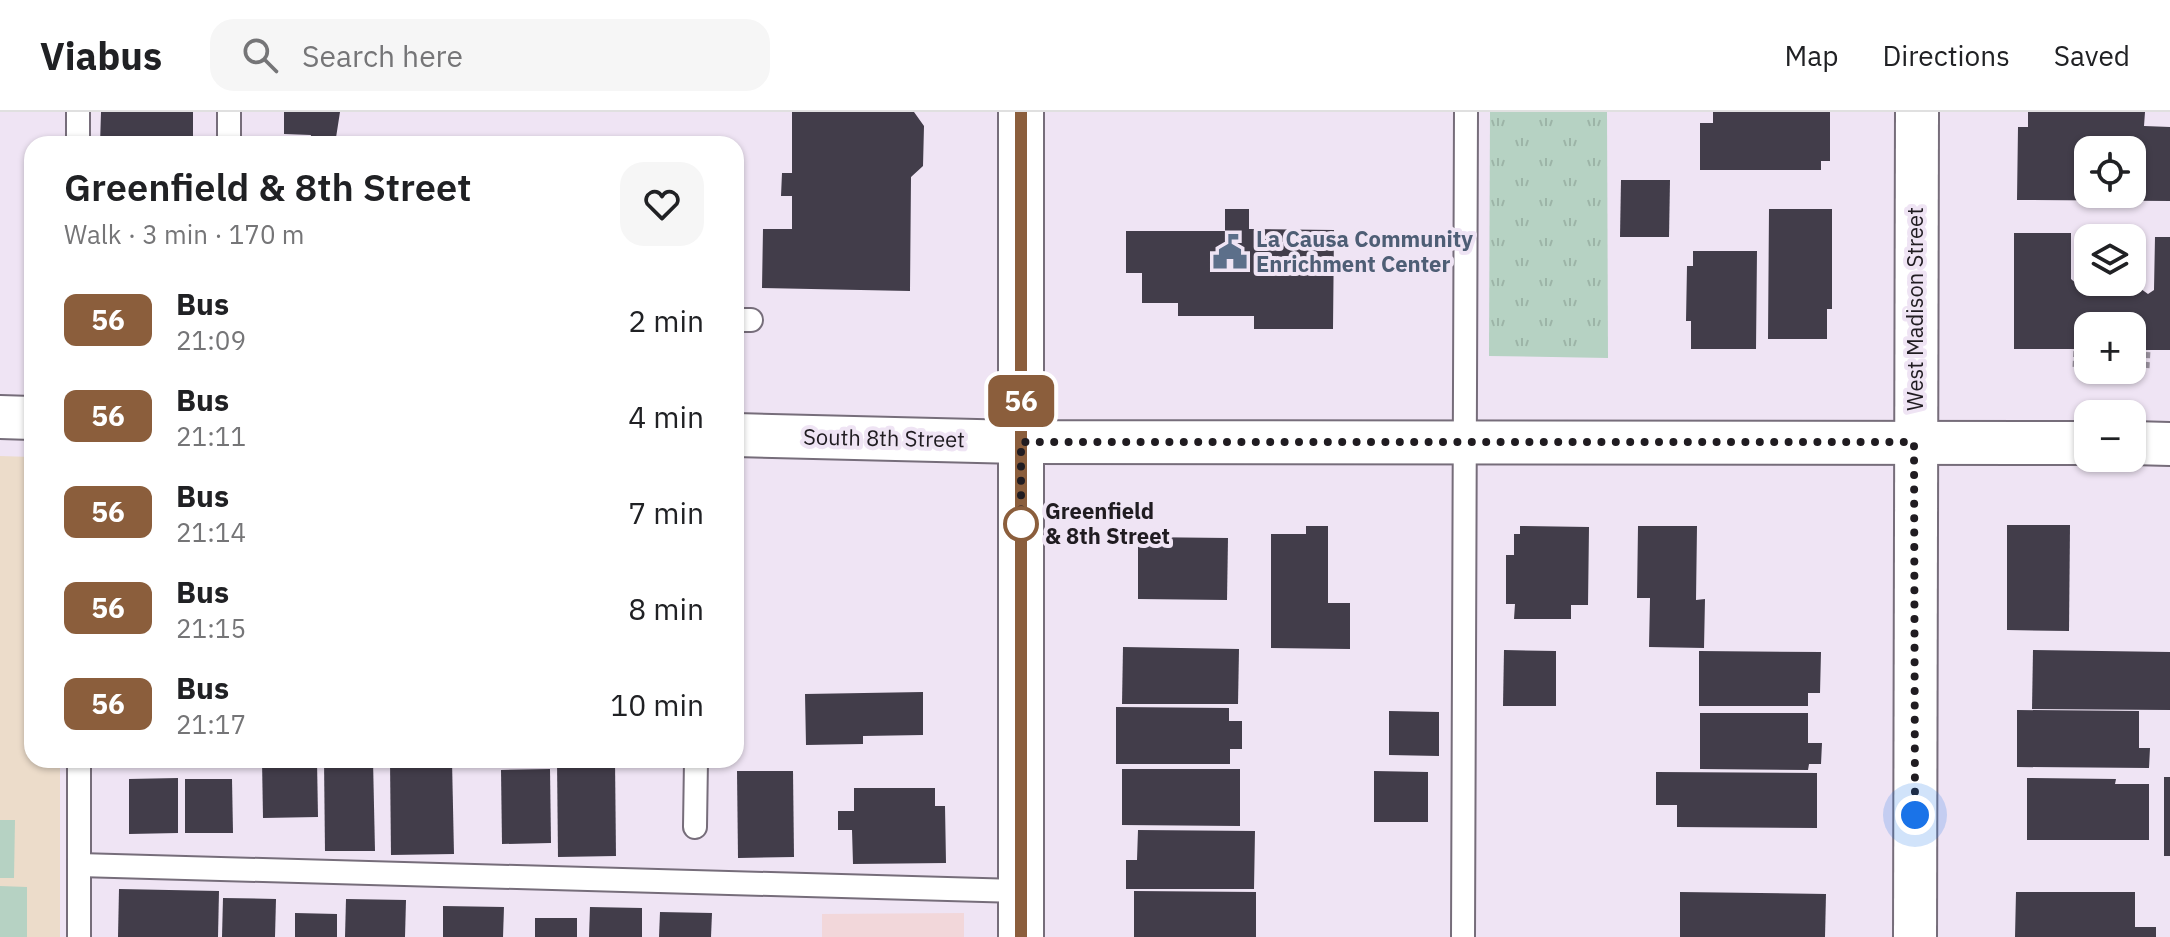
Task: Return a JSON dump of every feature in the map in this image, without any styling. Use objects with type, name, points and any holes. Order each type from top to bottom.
[{"type":"main road","points":[[1021,112],[1021,937]]},
{"type":"street","name":"West Madison Street","points":[[1915,937],[1917,112]]},
{"type":"street","points":[[0,417],[24,418]]},
{"type":"street","name":"South 8th Street","points":[[744,435],[1021,442],[2074,443]]},
{"type":"street","points":[[2146,443],[2170,444]]},
{"type":"lane","points":[[78,112],[78,136]]},
{"type":"lane","points":[[229,112],[229,136]]},
{"type":"lane","points":[[1463,937],[1466,112]]},
{"type":"lane","points":[[79,768],[79,937]]},
{"type":"lane","points":[[695,827],[696,768]]},
{"type":"lane","points":[[79,865],[1021,891]]},
{"type":"path","points":[[2147,368],[2148,350]]},
{"type":"shaded area","points":[[0,456],[24,457],[24,768],[60,768],[60,937],[0,937]]},
{"type":"shaded area","points":[[964,913],[964,937],[822,937],[822,914]]},
{"type":"green space","points":[[1490,112],[1607,112],[1608,358],[1489,356]]},
{"type":"green space","points":[[0,820],[15,820],[14,878],[0,878]]},
{"type":"green space","points":[[0,886],[27,887],[27,937],[0,937]]},
{"type":"building","points":[[101,112],[193,112],[193,136],[100,136]]},
{"type":"building","points":[[284,112],[340,112],[336,136],[284,134]]},
{"type":"building","points":[[792,112],[914,112],[924,126],[923,166],[911,177],[910,291],[762,288],[763,229],[792,229],[792,196],[781,196],[782,173],[792,173]]},
{"type":"building","points":[[1713,112],[1830,112],[1830,161],[1821,161],[1821,170],[1700,170],[1700,123],[1713,123]]},
{"type":"building","points":[[2028,112],[2145,112],[2144,126],[2170,127],[2170,201],[2146,201],[2146,136],[2074,136],[2074,200],[2017,200],[2018,127],[2028,127]]},
{"type":"building","points":[[1621,180],[1670,180],[1669,237],[1620,237]]},
{"type":"building","name":"La Causa Community Enrichment Center","points":[[1225,209],[1249,209],[1249,229],[1334,230],[1333,329],[1254,329],[1254,316],[1178,316],[1178,303],[1142,303],[1142,273],[1126,273],[1126,231],[1225,231]]},
{"type":"building","points":[[1769,209],[1832,209],[1832,309],[1827,309],[1827,339],[1768,339]]},
{"type":"building","points":[[2014,233],[2071,233],[2074,296],[2146,296],[2146,293],[2154,290],[2155,237],[2170,237],[2170,350],[2146,350],[2146,312],[2074,312],[2074,349],[2014,349]]},
{"type":"building","points":[[1693,251],[1757,251],[1756,349],[1691,349],[1691,321],[1686,321],[1687,266],[1693,266]]},
{"type":"building","points":[[2007,525],[2070,525],[2069,631],[2007,630]]},
{"type":"building","points":[[1306,526],[1328,526],[1328,603],[1350,603],[1350,649],[1271,648],[1271,534],[1306,534]]},
{"type":"building","points":[[1520,526],[1589,527],[1588,605],[1571,605],[1571,619],[1514,619],[1515,604],[1506,604],[1506,555],[1514,555],[1514,534],[1520,534]]},
{"type":"building","points":[[1638,526],[1697,526],[1696,600],[1705,599],[1704,648],[1649,647],[1650,598],[1637,598]]},
{"type":"building","points":[[1138,537],[1228,538],[1227,600],[1138,599]]},
{"type":"building","points":[[1123,647],[1239,649],[1238,704],[1122,704]]},
{"type":"building","points":[[1504,650],[1556,651],[1556,706],[1503,706]]},
{"type":"building","points":[[2033,650],[2170,652],[2170,710],[2032,709]]},
{"type":"building","points":[[1699,651],[1821,652],[1820,693],[1808,693],[1808,706],[1699,706]]},
{"type":"building","points":[[923,692],[923,735],[863,736],[863,744],[806,745],[805,694]]},
{"type":"building","points":[[1116,707],[1229,708],[1229,721],[1242,721],[1242,749],[1230,749],[1230,764],[1116,764]]},
{"type":"building","points":[[2017,710],[2139,711],[2139,748],[2150,748],[2149,768],[2017,767]]},
{"type":"building","points":[[1389,711],[1439,712],[1439,756],[1389,755]]},
{"type":"building","points":[[1700,713],[1808,713],[1808,743],[1822,743],[1821,764],[1809,764],[1808,770],[1700,769]]},
{"type":"building","points":[[262,768],[317,768],[318,817],[263,818]]},
{"type":"building","points":[[324,768],[373,768],[375,851],[325,851]]},
{"type":"building","points":[[390,768],[452,768],[454,854],[391,855]]},
{"type":"building","points":[[557,768],[615,768],[616,856],[558,857]]},
{"type":"building","points":[[550,769],[551,843],[502,844],[501,770]]},
{"type":"building","points":[[1122,769],[1240,769],[1240,826],[1122,825]]},
{"type":"building","points":[[737,771],[793,771],[794,857],[738,858]]},
{"type":"building","points":[[1374,771],[1428,772],[1428,822],[1374,822]]},
{"type":"building","points":[[1656,772],[1817,773],[1817,828],[1677,827],[1677,805],[1656,805]]},
{"type":"building","points":[[2164,777],[2170,777],[2170,856],[2164,856]]},
{"type":"building","points":[[178,778],[178,833],[129,834],[129,779]]},
{"type":"building","points":[[2027,778],[2116,779],[2115,784],[2149,784],[2149,840],[2027,840]]},
{"type":"building","points":[[185,779],[232,779],[233,833],[185,833]]},
{"type":"building","points":[[854,788],[935,788],[935,806],[945,806],[946,863],[853,864],[852,830],[838,830],[838,811],[854,811]]},
{"type":"building","points":[[1138,830],[1255,831],[1254,889],[1126,889],[1126,860],[1137,860]]},
{"type":"building","points":[[119,889],[219,891],[218,937],[118,937]]},
{"type":"building","points":[[1134,891],[1256,892],[1256,937],[1134,937]]},
{"type":"building","points":[[1680,892],[1826,894],[1825,937],[1680,937]]},
{"type":"building","points":[[2016,892],[2135,892],[2135,927],[2156,927],[2156,937],[2015,937]]},
{"type":"building","points":[[223,898],[276,899],[275,937],[222,937]]},
{"type":"building","points":[[346,899],[406,900],[405,937],[345,937]]},
{"type":"building","points":[[443,906],[504,907],[503,937],[443,937]]},
{"type":"building","points":[[590,907],[642,908],[642,937],[589,937]]},
{"type":"building","points":[[660,912],[712,913],[711,937],[659,937]]},
{"type":"building","points":[[295,913],[337,914],[337,937],[295,937]]},
{"type":"building","points":[[535,918],[577,918],[577,937],[535,937]]},
{"type":"bus line","name":"56","points":[[1021,112],[1021,937]]},
{"type":"place","name":"La Causa Community Enrichment Center","points":[[1230,252]]},
{"type":"place","name":"Greenfield & 8th Street","points":[[1021,524]]},
{"type":"route","points":[[1021,524],[1021,442],[1914,442],[1915,815]]}]
